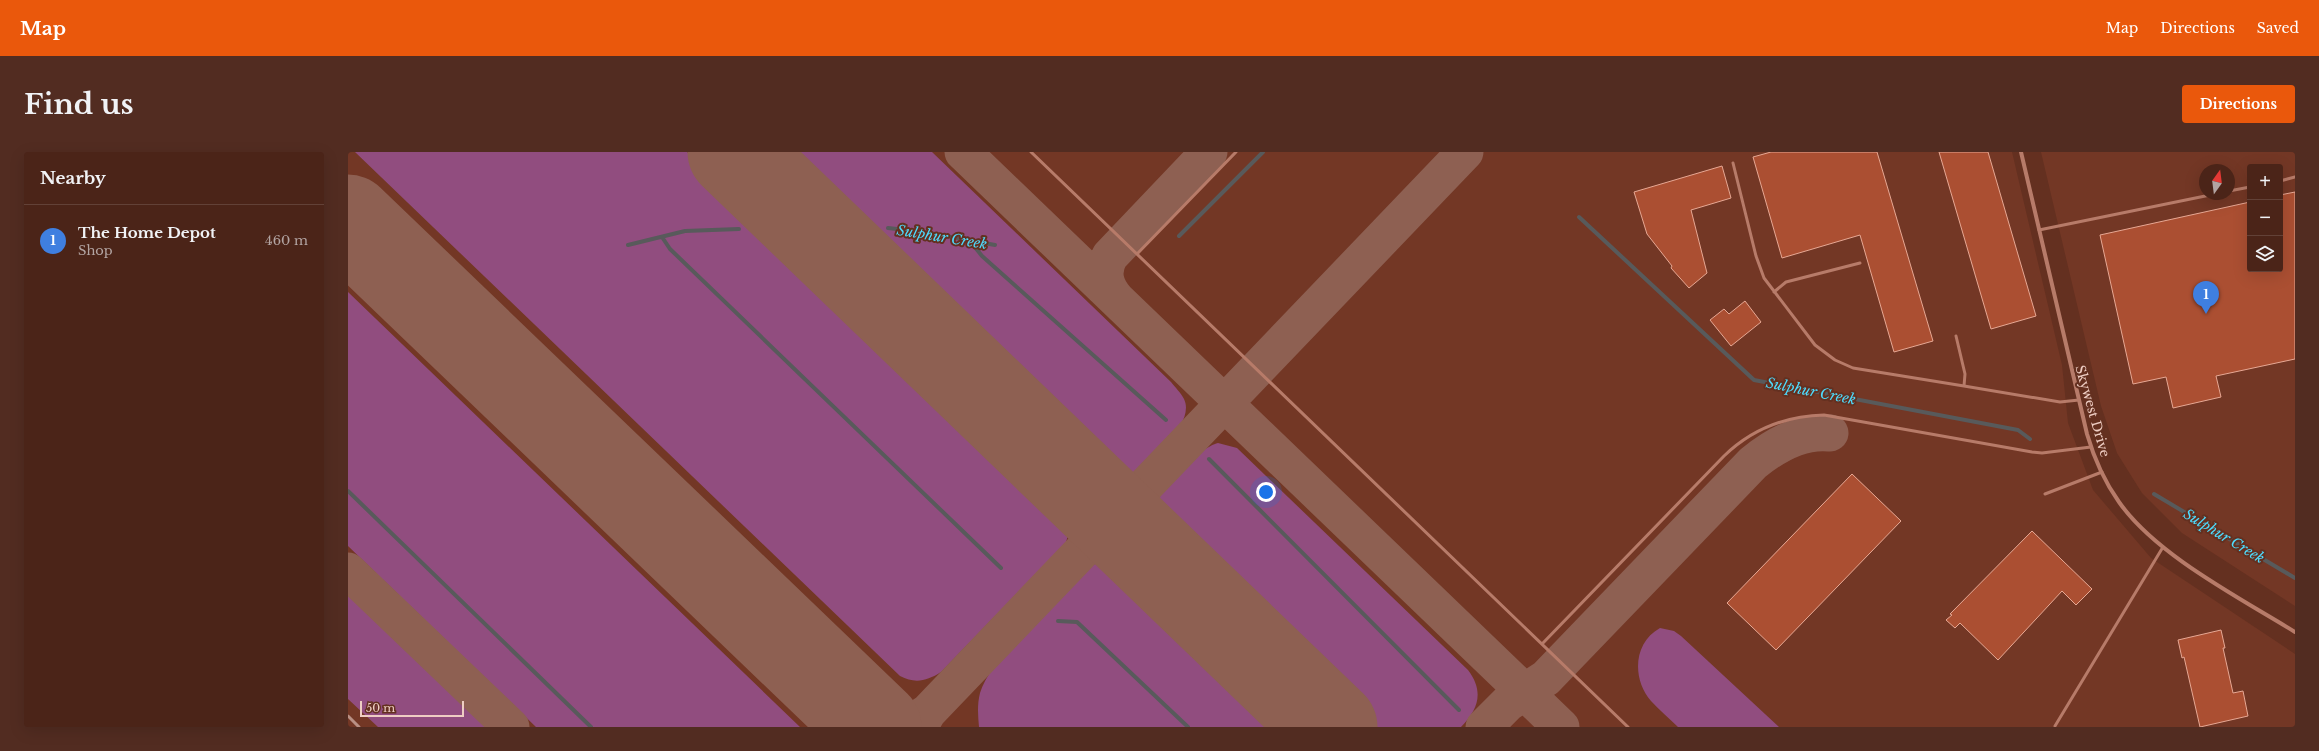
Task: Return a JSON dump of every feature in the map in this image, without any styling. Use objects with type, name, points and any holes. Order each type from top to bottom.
[{"type":"street","name":"Skywest Drive","points":[[2021,152],[2091,447],[2102,472],[2119,503],[2135,522],[2163,547],[2295,632]]},
{"type":"lane","points":[[1031,152],[1628,727]]},
{"type":"lane","points":[[1137,254],[1236,152]]},
{"type":"lane","points":[[1733,163],[1756,256],[1764,278],[1815,345],[1835,360],[1853,368],[2060,402],[2079,400]]},
{"type":"lane","points":[[2283,180],[2295,178]]},
{"type":"lane","points":[[2235,190],[2247,188]]},
{"type":"lane","points":[[2039,230],[2199,197]]},
{"type":"lane","points":[[1774,292],[1786,282],[1860,262]]},
{"type":"lane","points":[[1956,336],[1965,374],[1964,386]]},
{"type":"lane","points":[[1542,644],[1724,456],[1744,439],[1774,424],[1803,415],[1824,415],[2032,452],[2091,447]]},
{"type":"lane","points":[[2045,494],[2102,472]]},
{"type":"lane","points":[[2055,726],[2163,547]]},
{"type":"shaded area","points":[[348,152],[2012,152],[2062,365],[2068,423],[2093,490],[2151,558],[2295,654],[2295,727],[348,727]]},
{"type":"shaded area","points":[[355,152],[687,152],[1057,511],[1066,522],[1068,530],[1065,544],[941,672],[931,678],[916,681],[900,676]]},
{"type":"shaded area","points":[[782,152],[932,152],[1180,392],[1184,399],[1186,409],[1184,419],[1178,430],[1160,451],[1135,475],[1121,476]]},
{"type":"shaded area","points":[[2041,152],[2295,152],[2295,606],[2182,533],[2142,493],[2117,453],[2101,406]]},
{"type":"shaded area","points":[[348,292],[800,727],[536,727],[348,546]]},
{"type":"shaded area","points":[[1218,443],[1237,448],[1468,670],[1473,678],[1478,693],[1472,713],[1461,727],[1377,727],[1160,519],[1155,507],[1163,490],[1180,470],[1191,460],[1210,446]]},
{"type":"shaded area","points":[[1102,561],[1117,568],[1283,727],[979,727],[978,706],[980,693],[987,678],[998,662],[1012,644],[1062,593],[1090,566]]},
{"type":"shaded area","points":[[348,592],[488,727],[378,727],[348,699]]},
{"type":"shaded area","points":[[1660,628],[1674,631],[1681,636],[1779,727],[1678,727],[1651,701],[1645,692],[1638,672],[1640,652],[1651,635]]},
{"type":"building","points":[[1771,152],[1877,152],[1933,341],[1894,352],[1860,235],[1782,258],[1753,157]]},
{"type":"building","points":[[1939,152],[1988,152],[2036,316],[1991,329]]},
{"type":"building","points":[[1722,166],[1731,198],[1691,210],[1707,273],[1689,288],[1671,268],[1672,266],[1647,234],[1634,192]]},
{"type":"building","points":[[2295,192],[2295,359],[2216,376],[2221,397],[2173,408],[2166,377],[2133,384],[2100,235],[2247,203],[2247,272],[2283,272],[2283,194]]},
{"type":"building","points":[[1745,301],[1761,322],[1731,346],[1710,320],[1724,309],[1729,314]]},
{"type":"building","points":[[1852,474],[1901,521],[1776,650],[1727,603]]},
{"type":"building","points":[[2032,531],[2092,589],[2076,605],[2062,591],[1998,660],[1960,623],[1955,628],[1946,620],[1952,615],[1950,614]]},
{"type":"building","points":[[2221,630],[2225,648],[2223,648],[2233,693],[2243,691],[2248,716],[2200,727],[2184,657],[2182,658],[2178,640]]},
{"type":"waterway","name":"Sulphur Creek","points":[[1179,236],[1263,152]]},
{"type":"waterway","name":"Sulphur Creek","points":[[1579,217],[1754,380],[2018,430],[2030,439]]},
{"type":"waterway","name":"Sulphur Creek","points":[[888,228],[923,232],[995,245]]},
{"type":"waterway","name":"Sulphur Creek","points":[[628,245],[685,231],[739,229]]},
{"type":"waterway","points":[[662,237],[670,249],[1001,568]]},
{"type":"waterway","points":[[970,241],[982,256],[1166,420]]},
{"type":"waterway","points":[[1209,459],[1459,710]]},
{"type":"waterway","points":[[348,491],[591,727]]},
{"type":"waterway","name":"Sulphur Creek","points":[[2154,494],[2295,578]]},
{"type":"waterway","points":[[1058,621],[1077,622],[1188,727]]},
{"type":"taxiway","points":[[963,152],[1561,727]]},
{"type":"taxiway","points":[[1116,299],[1109,289],[1105,273],[1110,256],[1209,152]]},
{"type":"taxiway","points":[[1146,485],[1465,152]]},
{"type":"taxiway","points":[[1484,727],[1508,703],[1546,678],[1753,463],[1770,450],[1799,436],[1830,433]]},
{"type":"taxiway","points":[[928,712],[1084,549],[1092,534],[1093,519],[1089,504],[1081,490],[1036,443],[1073,477],[1086,487],[1101,494],[1116,497],[1131,495],[1146,485],[1138,502],[1136,518],[1140,533],[1149,548],[1160,561],[1198,598],[1159,563],[1144,552],[1129,544],[1114,540],[1098,542],[1082,551]]},
{"type":"taxiway","points":[[348,571],[511,727]]},
{"type":"taxiway","points":[[867,727],[858,715],[769,625],[868,715],[884,722],[899,724],[906,723],[928,712],[919,727]]},
{"type":"taxiway","points":[[1331,727],[1329,725],[1332,727]]},
{"type":"runway","points":[[734,152],[1331,727]]},
{"type":"runway","points":[[348,221],[875,727]]},
{"type":"railway","points":[[348,716],[359,727]]},
{"type":"place","name":"The Home Depot","points":[[2206,314]]}]
